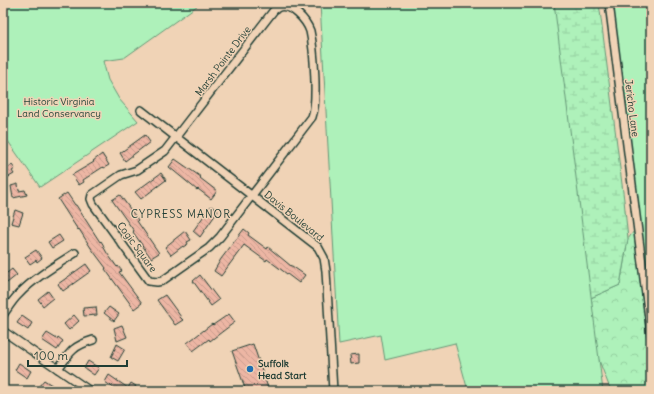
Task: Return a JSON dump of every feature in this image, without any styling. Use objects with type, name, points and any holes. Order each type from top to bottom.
[{"type":"street","name":"Jericho Lane","points":[[609,3],[651,334]]},
{"type":"street","name":"Marsh Pointe Drive","points":[[176,138],[274,10],[285,6],[298,15],[306,22],[311,36],[315,97],[314,111],[308,122],[252,195]]},
{"type":"street","name":"Davis Boulevard","points":[[141,110],[314,243],[322,253],[326,271],[333,391]]},
{"type":"street","name":"Cogic Square","points":[[176,138],[163,152],[137,170],[120,175],[91,197],[94,204],[149,281],[162,281],[209,248],[220,237],[252,195]]},
{"type":"street","points":[[3,315],[16,296],[23,289],[75,253]]},
{"type":"street","points":[[3,331],[90,391]]},
{"type":"street","points":[[58,368],[74,348],[80,344],[93,340]]},
{"type":"green space","name":"Historic Virginia Land Conservancy","points":[[3,3],[201,3],[124,58],[103,61],[108,80],[119,99],[138,121],[40,187],[3,134]]},
{"type":"green space","points":[[320,3],[554,3],[603,391],[468,391],[455,343],[385,360],[381,335],[339,344]]},
{"type":"green space","points":[[383,3],[599,3],[628,239],[620,285],[577,304]]},
{"type":"green space","points":[[610,3],[651,3],[651,310]]},
{"type":"green space","points":[[634,231],[651,370],[651,391],[611,391],[577,304],[620,285],[628,239]]},
{"type":"building","points":[[145,135],[150,142],[125,161],[120,153]]},
{"type":"building","points":[[102,154],[109,165],[104,168],[103,167],[83,180],[84,182],[79,185],[72,175],[94,162],[93,161]]},
{"type":"building","points":[[3,158],[9,167],[12,165],[15,169],[12,171],[14,174],[7,178],[3,173]]},
{"type":"building","points":[[175,159],[201,177],[200,178],[217,191],[211,199],[198,189],[197,190],[169,167]]},
{"type":"building","points":[[161,173],[166,180],[141,199],[135,192]]},
{"type":"building","points":[[18,184],[19,191],[25,190],[27,195],[13,198],[11,186]]},
{"type":"building","points":[[67,193],[100,242],[101,241],[107,253],[117,267],[118,266],[122,271],[119,272],[142,303],[134,309],[58,199]]},
{"type":"building","points":[[120,195],[159,253],[151,258],[112,200]]},
{"type":"building","points":[[211,206],[218,211],[200,237],[193,231]]},
{"type":"building","points":[[15,210],[23,213],[19,225],[11,223]]},
{"type":"building","points":[[244,229],[249,233],[248,235],[267,249],[268,247],[291,266],[305,275],[299,283],[267,259],[266,261],[244,245],[221,276],[214,271],[221,259]]},
{"type":"building","points":[[185,231],[191,240],[187,242],[188,244],[171,255],[165,247]]},
{"type":"building","points":[[59,235],[63,241],[52,248],[48,242]]},
{"type":"building","points":[[36,250],[42,258],[37,262],[36,260],[30,264],[25,257]]},
{"type":"building","points":[[86,264],[91,271],[63,291],[58,284]]},
{"type":"building","points":[[12,269],[17,275],[7,283],[3,276]]},
{"type":"building","points":[[200,275],[219,300],[211,306],[193,281]]},
{"type":"building","points":[[48,291],[53,298],[43,306],[38,299]]},
{"type":"building","points":[[165,295],[183,320],[175,325],[157,300]]},
{"type":"building","points":[[96,307],[97,315],[84,316],[83,308]]},
{"type":"building","points":[[109,307],[119,314],[114,321],[104,313]]},
{"type":"building","points":[[229,314],[235,322],[210,341],[209,339],[193,351],[187,343],[212,324],[213,325]]},
{"type":"building","points":[[74,315],[79,321],[69,330],[64,324]]},
{"type":"building","points":[[22,316],[32,323],[28,330],[17,323]]},
{"type":"building","points":[[122,325],[127,337],[117,341],[114,328]]},
{"type":"building","points":[[47,333],[57,339],[58,337],[63,341],[57,350],[42,340]]},
{"type":"building","points":[[117,344],[125,349],[118,361],[111,357]]},
{"type":"building","name":"Suffolk Head Start","points":[[253,344],[268,391],[246,391],[232,351]]},
{"type":"building","points":[[359,354],[359,363],[351,364],[350,355]]},
{"type":"building","points":[[88,361],[99,368],[94,375],[84,368]]},
{"type":"building","points":[[19,363],[31,371],[27,378],[15,370]]},
{"type":"building","points":[[109,375],[128,388],[131,383],[136,386],[133,391],[118,391],[105,382]]},
{"type":"building","points":[[44,380],[61,391],[46,391],[39,386]]},
{"type":"place","name":"Suffolk Head Start","points":[[250,369]]},
{"type":"district","name":"CYPRESS MANOR","points":[[181,214]]}]
